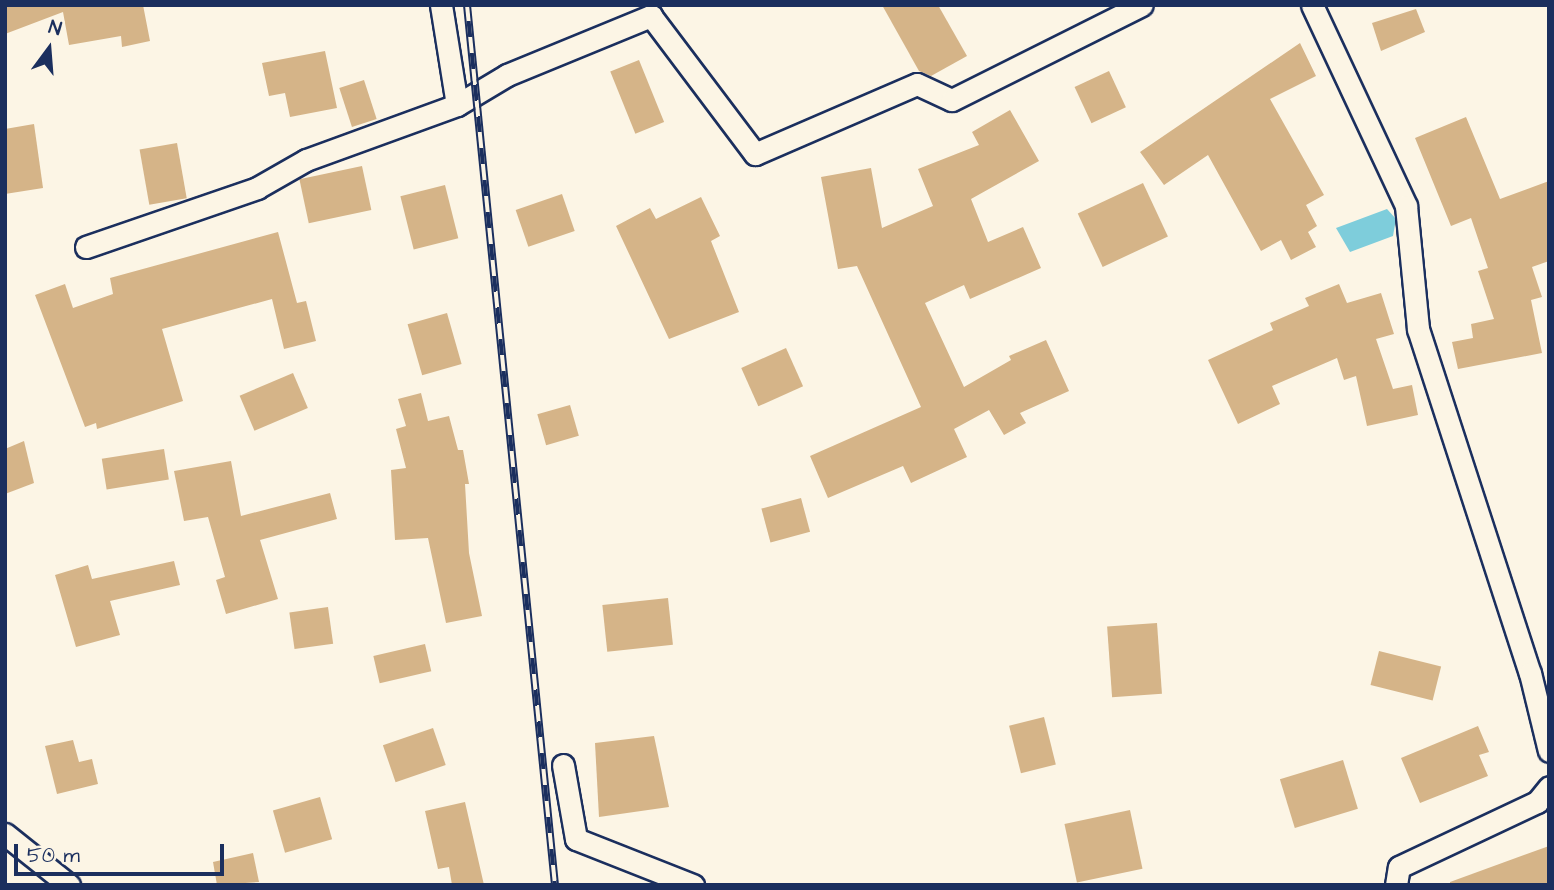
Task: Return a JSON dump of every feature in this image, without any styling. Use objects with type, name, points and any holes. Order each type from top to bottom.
[{"type":"street","points":[[441,5],[457,105]]},
{"type":"street","points":[[86,247],[257,188],[306,160],[457,105],[507,75],[651,16],[755,155],[917,84],[952,100],[1142,5]]},
{"type":"street","points":[[1312,5],[1406,205],[1418,329],[1530,673],[1549,751]]},
{"type":"street","points":[[563,765],[576,839],[693,885]]},
{"type":"street","points":[[1396,885],[1399,867],[1537,802],[1549,787]]},
{"type":"street","points":[[5,834],[69,885]]},
{"type":"water","points":[[1387,209],[1396,219],[1393,236],[1350,252],[1336,228]]},
{"type":"building","points":[[5,5],[143,5],[150,41],[122,47],[121,36],[69,45],[63,12],[5,34]]},
{"type":"building","points":[[882,5],[938,5],[967,56],[931,76],[919,71]]},
{"type":"building","points":[[1416,9],[1425,32],[1381,51],[1372,23]]},
{"type":"building","points":[[1300,43],[1316,76],[1270,99],[1324,195],[1306,205],[1317,226],[1308,232],[1316,247],[1291,260],[1281,240],[1261,251],[1208,155],[1164,185],[1140,152]]},
{"type":"building","points":[[325,51],[337,108],[290,117],[285,93],[269,96],[262,63]]},
{"type":"building","points":[[639,60],[664,122],[635,134],[610,72]]},
{"type":"building","points":[[1109,71],[1126,107],[1091,123],[1075,87]]},
{"type":"building","points":[[364,80],[377,119],[352,127],[339,88]]},
{"type":"building","points":[[1010,110],[1039,161],[971,199],[988,242],[1023,227],[1041,268],[970,299],[964,285],[925,303],[964,387],[1011,360],[1009,356],[1046,340],[1069,391],[1020,413],[1026,423],[1004,435],[989,410],[954,429],[967,457],[911,483],[903,466],[828,498],[810,456],[921,407],[857,266],[838,269],[821,177],[871,168],[882,228],[933,206],[918,169],[979,145],[972,132]]},
{"type":"building","points":[[1466,117],[1500,199],[1549,181],[1549,261],[1532,267],[1542,297],[1531,300],[1542,353],[1458,369],[1452,342],[1473,338],[1471,324],[1494,319],[1478,271],[1488,268],[1471,218],[1451,226],[1415,138]]},
{"type":"building","points":[[34,124],[43,188],[5,194],[5,129]]},
{"type":"building","points":[[177,143],[187,198],[149,205],[140,150]]},
{"type":"building","points":[[362,166],[371,210],[309,223],[299,179]]},
{"type":"building","points":[[1143,183],[1168,236],[1103,267],[1078,213]]},
{"type":"building","points":[[445,185],[458,238],[414,249],[400,196]]},
{"type":"building","points":[[562,194],[575,231],[528,247],[516,210]]},
{"type":"building","points":[[701,197],[720,236],[711,241],[739,312],[669,339],[616,226],[650,208],[656,219]]},
{"type":"building","points":[[278,232],[297,303],[306,301],[316,341],[284,349],[272,299],[162,329],[183,401],[97,429],[96,423],[85,427],[35,295],[65,284],[73,308],[113,294],[110,278]]},
{"type":"building","points":[[1339,284],[1347,303],[1381,293],[1394,334],[1376,339],[1393,389],[1412,385],[1418,415],[1367,426],[1356,376],[1344,380],[1337,358],[1272,386],[1280,404],[1238,424],[1208,360],[1273,330],[1270,323],[1309,306],[1305,298]]},
{"type":"building","points":[[447,313],[462,364],[422,375],[408,324]]},
{"type":"building","points":[[786,348],[803,386],[758,406],[741,368]]},
{"type":"building","points":[[293,373],[308,408],[254,431],[240,396]]},
{"type":"building","points":[[421,393],[428,421],[449,416],[458,450],[463,450],[469,484],[465,484],[469,553],[482,616],[446,623],[428,538],[395,540],[391,470],[406,468],[396,429],[406,426],[398,399]]},
{"type":"building","points":[[570,405],[579,436],[546,445],[537,414]]},
{"type":"building","points":[[24,441],[34,483],[5,494],[5,449]]},
{"type":"building","points":[[164,449],[169,480],[107,489],[102,459]]},
{"type":"building","points":[[231,461],[241,516],[330,493],[337,519],[260,540],[278,599],[226,614],[216,580],[225,577],[208,517],[184,521],[174,471]]},
{"type":"building","points":[[801,498],[810,532],[770,542],[761,509]]},
{"type":"building","points":[[174,561],[180,585],[110,601],[120,635],[76,647],[55,575],[88,565],[92,579]]},
{"type":"building","points":[[668,598],[673,645],[607,652],[602,605]]},
{"type":"building","points":[[328,607],[333,644],[295,649],[289,612]]},
{"type":"building","points":[[1157,623],[1162,694],[1112,697],[1107,626]]},
{"type":"building","points":[[425,644],[431,671],[380,683],[373,656]]},
{"type":"building","points":[[1379,651],[1441,666],[1433,700],[1371,685]]},
{"type":"building","points":[[1044,717],[1056,765],[1021,773],[1009,726]]},
{"type":"building","points":[[1478,726],[1489,752],[1479,755],[1488,776],[1420,803],[1401,758]]},
{"type":"building","points":[[433,728],[446,765],[396,782],[383,745]]},
{"type":"building","points":[[654,736],[669,807],[599,817],[595,743]]},
{"type":"building","points":[[73,740],[79,762],[92,759],[98,784],[57,794],[45,746]]},
{"type":"building","points":[[1343,760],[1358,809],[1295,828],[1280,779]]},
{"type":"building","points":[[320,797],[332,839],[285,853],[273,811]]},
{"type":"building","points":[[465,802],[484,885],[452,885],[449,867],[438,869],[425,811]]},
{"type":"building","points":[[1130,810],[1142,869],[1077,883],[1064,824]]},
{"type":"building","points":[[1549,846],[1549,885],[1450,885],[1450,882]]},
{"type":"building","points":[[253,853],[259,882],[217,885],[213,862]]},
{"type":"railway","points":[[467,5],[555,885]]}]
